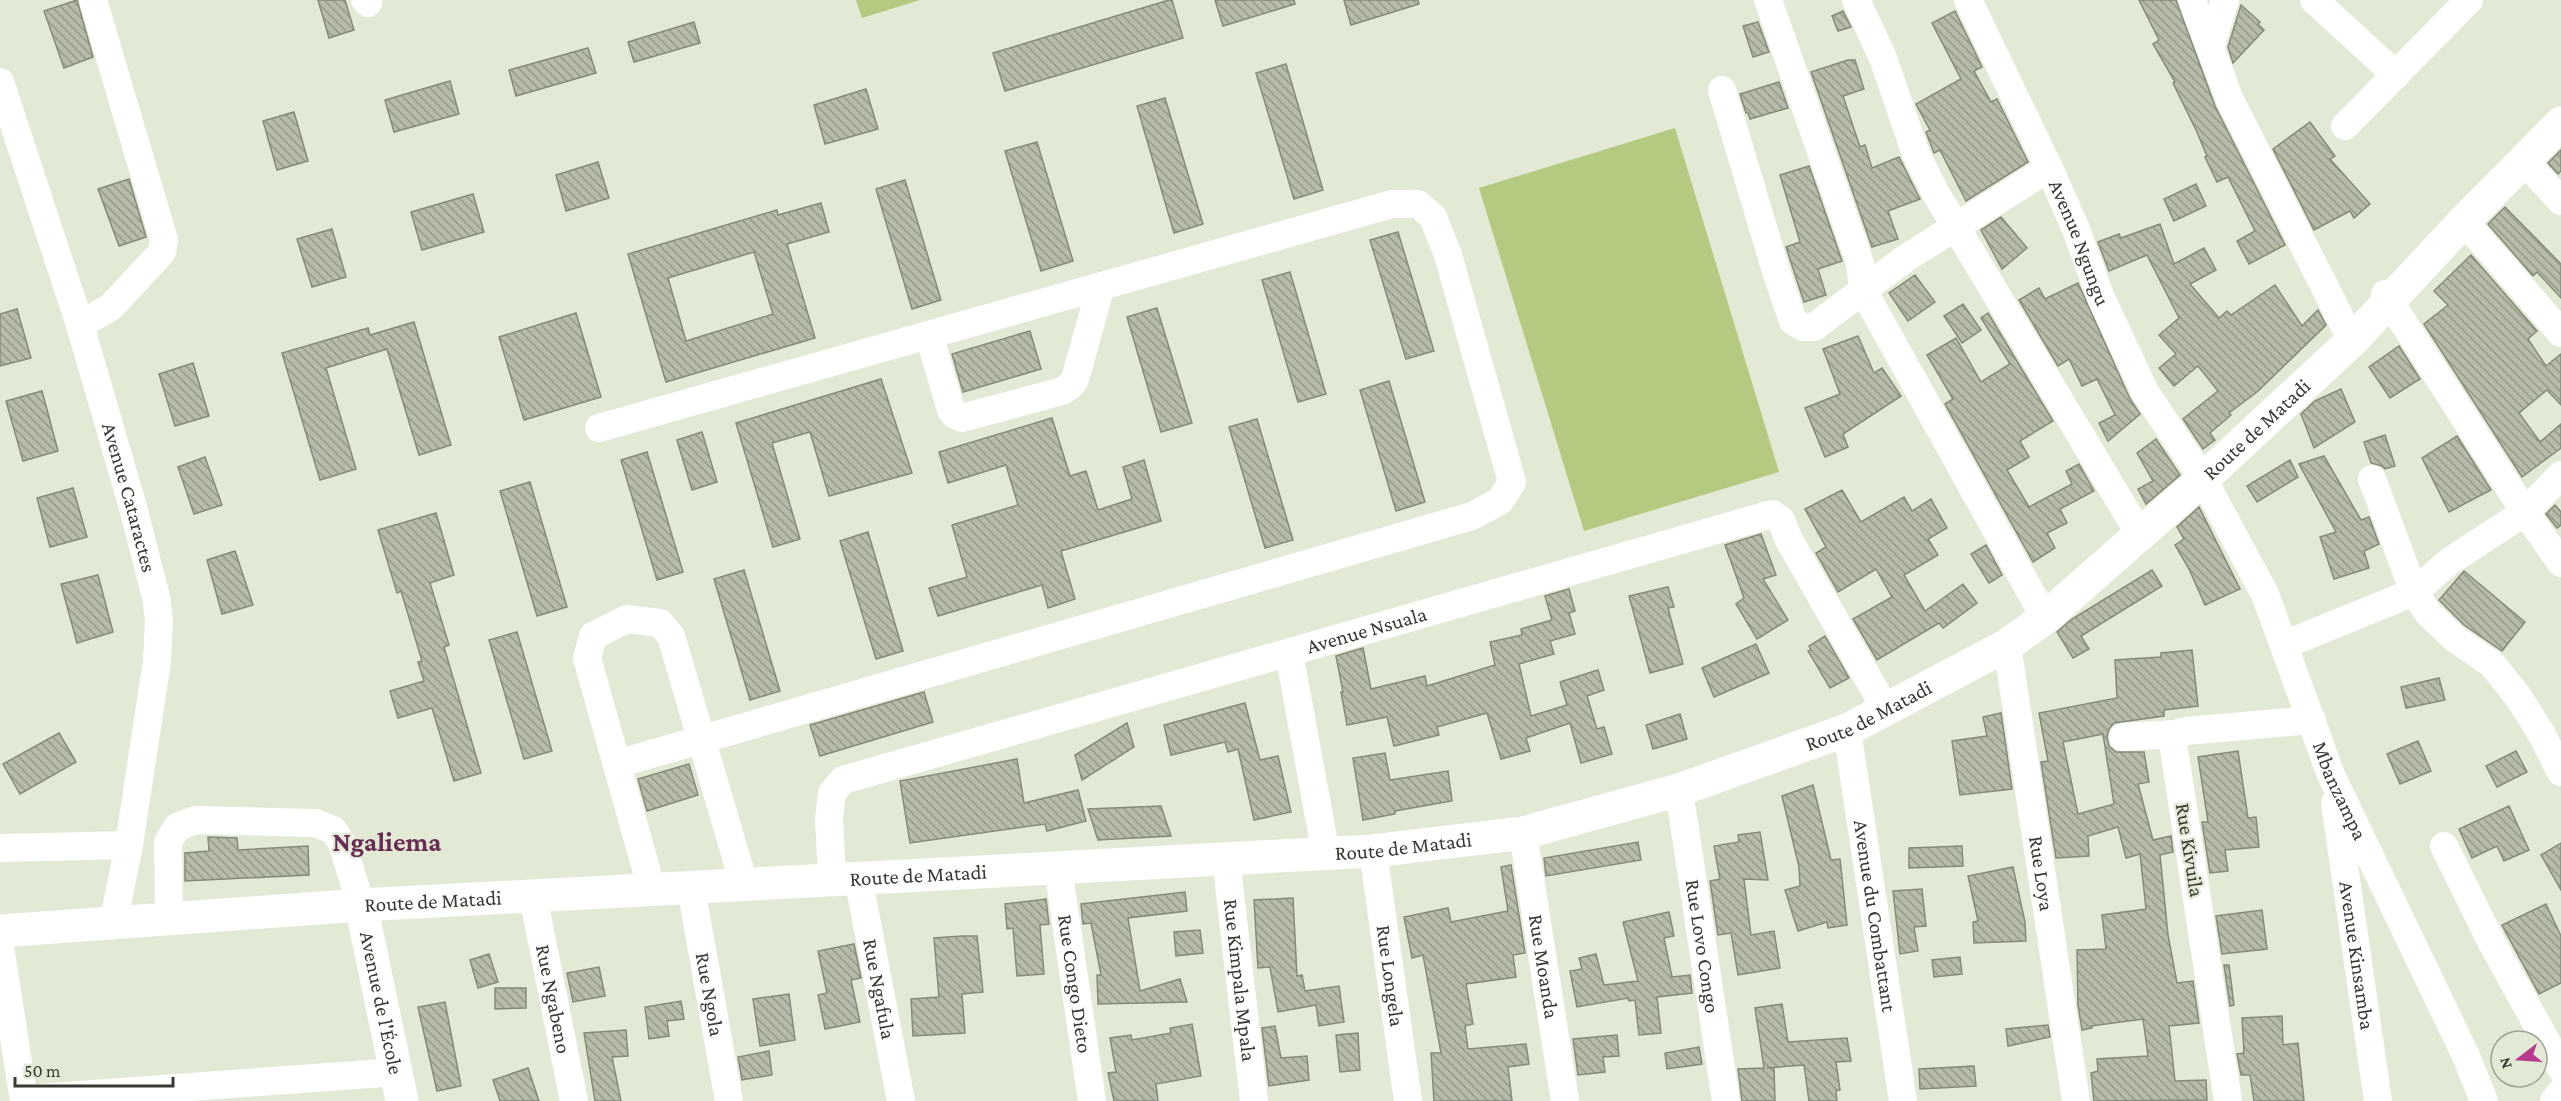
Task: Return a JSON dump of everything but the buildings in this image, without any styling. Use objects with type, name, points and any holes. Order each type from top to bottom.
[{"type":"main road","name":"Route de Matadi","points":[[0,931],[361,905],[1373,851],[1523,833],[1679,790],[1847,730],[2007,645],[2045,618],[2203,479],[2352,341],[2387,298],[2525,162],[2561,123]]},
{"type":"main road","name":"Avenue de l'École","points":[[361,905],[400,1086]]},
{"type":"street","points":[[80,326],[111,307],[162,252],[164,240],[93,0]]},
{"type":"street","points":[[1768,0],[1860,263],[1863,290],[2045,618]]},
{"type":"street","points":[[1856,0],[1894,86],[1916,154],[1935,192],[2139,533]]},
{"type":"street","name":"Avenue Ngungu","points":[[1968,0],[2049,168],[2075,227],[2101,298],[2145,392],[2203,479]]},
{"type":"street","points":[[2192,0],[2230,100],[2352,341]]},
{"type":"street","points":[[2211,45],[2225,0]]},
{"type":"street","points":[[2314,0],[2396,75]]},
{"type":"street","points":[[2345,126],[2469,0]]},
{"type":"street","name":"Avenue Cataractes","points":[[0,82],[80,326],[132,504],[156,597],[159,619],[157,661],[129,845],[113,924]]},
{"type":"street","points":[[1722,90],[1793,321],[1803,327],[1814,327],[1906,258],[2049,168]]},
{"type":"street","points":[[2525,162],[2561,201]]},
{"type":"street","points":[[599,428],[1392,204],[1418,204],[1433,217],[1448,255],[1512,482],[1500,501],[1472,516],[617,764]]},
{"type":"street","points":[[2464,221],[2561,333]]},
{"type":"street","points":[[929,335],[955,415],[962,418],[1051,394],[1070,386],[1075,379],[1101,286]]},
{"type":"street","points":[[2387,298],[2525,512],[2561,563]]},
{"type":"street","points":[[2284,645],[2414,592],[2450,561],[2525,512],[2561,475]]},
{"type":"street","name":"Mbanzampa","points":[[2203,479],[2265,594],[2331,775],[2466,1056],[2484,1101]]},
{"type":"street","points":[[2372,479],[2414,592],[2427,613],[2454,638],[2492,664],[2519,698],[2541,733],[2561,772]]},
{"type":"street","name":"Avenue Nsuala","points":[[845,878],[830,818],[832,793],[843,780],[1772,514],[1781,520],[1789,540],[1885,708]]},
{"type":"street","points":[[652,890],[587,658],[593,636],[627,619],[660,623],[671,636],[744,884]]},
{"type":"street","name":"Rue Loya","points":[[2007,645],[2076,1101]]},
{"type":"street","points":[[1289,653],[1326,854]]},
{"type":"street","points":[[2123,737],[2312,720]]},
{"type":"street","name":"Avenue du Combattant","points":[[1847,730],[1903,1101]]},
{"type":"street","name":"Rue Kivuila","points":[[2176,734],[2173,742],[2228,1101]]},
{"type":"street","name":"Avenue Kinsamba","points":[[2331,775],[2378,1101]]},
{"type":"street","name":"Rue Lovo Congo","points":[[1679,790],[1726,1101]]},
{"type":"street","points":[[169,920],[168,842],[177,827],[196,820],[316,823],[333,830],[342,843],[361,905]]},
{"type":"street","name":"Rue Moanda","points":[[1523,833],[1565,1101]]},
{"type":"street","points":[[0,848],[129,845]]},
{"type":"street","points":[[2444,846],[2492,943],[2561,1068]]},
{"type":"street","name":"Rue Longela","points":[[1373,851],[1408,1101]]},
{"type":"street","name":"Rue Kimpala Mpala","points":[[1226,859],[1254,1101]]},
{"type":"street","name":"Rue Congo Dieto","points":[[1058,867],[1092,1101]]},
{"type":"street","name":"Rue Ngafula","points":[[845,878],[901,1101]]},
{"type":"street","name":"Rue Ngola","points":[[691,888],[729,1101]]},
{"type":"street","name":"Rue Ngabeno","points":[[533,896],[574,1101]]},
{"type":"street","points":[[0,947],[24,1100],[400,1086]]},
{"type":"street","points":[[2554,1101],[2561,1092]]},
{"type":"green space","points":[[856,0],[920,0],[862,18]]},
{"type":"green space","points":[[1675,128],[1779,472],[1584,531],[1479,188]]},
{"type":"district","name":"Ngaliema","points":[[387,842]]}]
